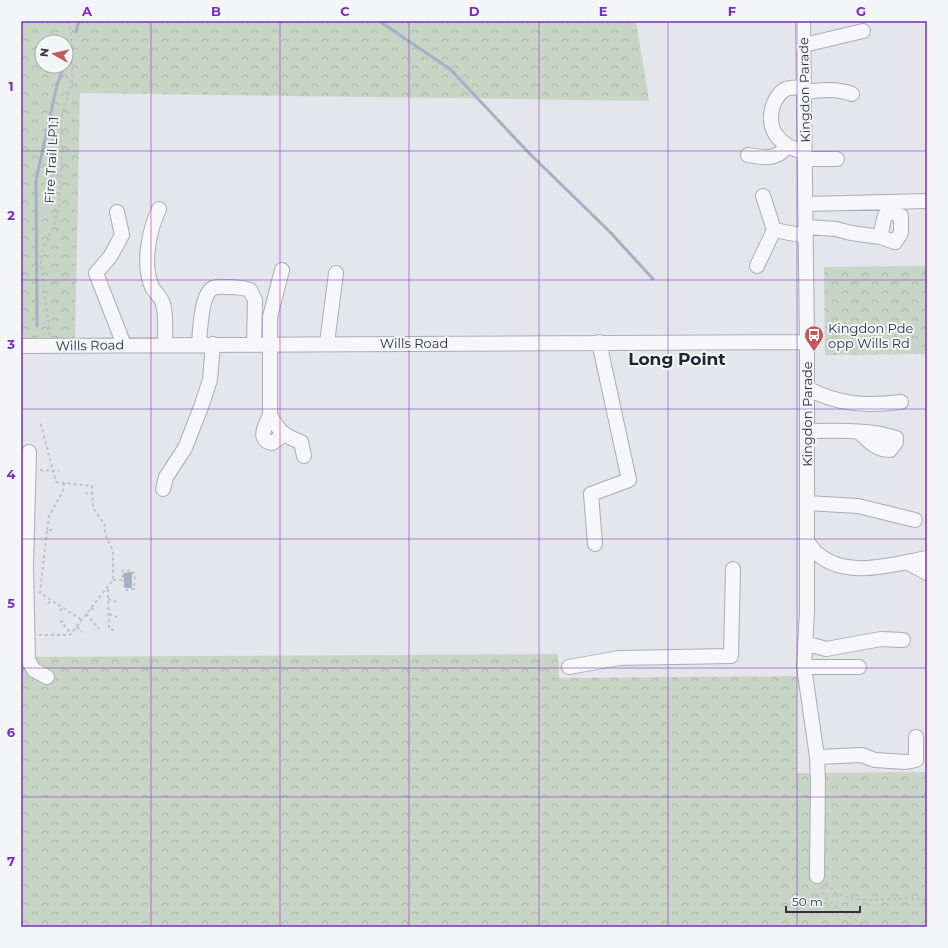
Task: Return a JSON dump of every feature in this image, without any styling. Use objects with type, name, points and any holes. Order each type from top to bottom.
[{"type":"street","name":"Kingdon Parade","points":[[804,21],[808,342],[807,541],[804,667],[817,757],[817,876]]},
{"type":"street","points":[[804,45],[863,31]]},
{"type":"street","points":[[837,159],[805,156],[787,147],[773,131],[770,120],[771,111],[775,99],[787,88],[804,90],[843,90],[852,94]]},
{"type":"street","points":[[748,155],[769,159],[782,153],[787,147]]},
{"type":"street","points":[[757,266],[774,230],[763,196]]},
{"type":"street","points":[[806,204],[927,201]]},
{"type":"street","points":[[158,209],[149,241],[147,273],[153,288],[160,296],[164,306],[165,345]]},
{"type":"street","points":[[117,212],[122,235],[110,257],[96,273],[124,345]]},
{"type":"street","points":[[774,230],[806,232],[836,229],[851,233],[880,237]]},
{"type":"street","points":[[282,270],[271,308],[270,415],[286,436],[301,442],[304,456]]},
{"type":"street","points":[[327,343],[336,273]]},
{"type":"street","points":[[163,489],[166,477],[185,448],[210,380],[203,305],[209,290],[214,287],[242,287],[250,290],[255,300],[254,344]]},
{"type":"street","points":[[594,544],[591,494],[628,480],[599,342]]},
{"type":"street","name":"Wills Road","points":[[21,346],[327,343],[808,342]]},
{"type":"street","points":[[807,388],[825,398],[849,403],[878,405],[901,402]]},
{"type":"street","points":[[807,431],[860,433]]},
{"type":"street","points":[[29,452],[26,566],[28,660],[34,670],[47,677]]},
{"type":"street","points":[[807,503],[858,506],[915,520]]},
{"type":"street","points":[[807,541],[818,555],[827,561],[845,567],[863,568],[927,558]]},
{"type":"street","points":[[907,562],[927,573]]},
{"type":"street","points":[[569,667],[619,658],[731,656],[732,569]]},
{"type":"street","points":[[805,643],[826,649],[881,639],[903,640]]},
{"type":"street","points":[[804,667],[859,667]]},
{"type":"street","points":[[817,757],[862,755],[875,760],[906,762],[916,760],[916,737]]},
{"type":"path","name":"Fire Trail LP1.1","points":[[50,346],[48,310],[40,256],[55,222],[59,206],[62,150],[60,127],[72,83],[72,45],[69,21]]},
{"type":"path","points":[[27,634],[71,633],[113,580],[113,551],[104,534],[105,525],[93,508],[92,486],[64,483],[55,480],[40,421]]},
{"type":"path","points":[[64,483],[63,491],[49,516],[40,592],[82,620]]},
{"type":"path","points":[[85,493],[93,494]]},
{"type":"path","points":[[47,530],[52,530]]},
{"type":"path","points":[[126,570],[132,572],[134,575],[134,589],[124,590],[123,580],[122,572],[126,570]]},
{"type":"path","points":[[113,580],[123,580]]},
{"type":"path","points":[[108,587],[109,629],[117,631]]},
{"type":"path","points":[[108,599],[117,602]]},
{"type":"path","points":[[48,604],[51,600]]},
{"type":"path","points":[[60,611],[63,607]]},
{"type":"path","points":[[91,608],[96,610]]},
{"type":"path","points":[[86,614],[100,629]]},
{"type":"path","points":[[109,614],[117,617]]},
{"type":"path","points":[[63,621],[61,622],[71,633]]},
{"type":"path","points":[[77,626],[82,632]]},
{"type":"path","points":[[817,876],[834,891],[852,898],[909,898],[927,902]]},
{"type":"path","points":[[817,876],[821,889],[829,900],[868,927]]},
{"type":"green space","points":[[21,21],[636,21],[649,101],[80,93],[75,342],[22,341]]},
{"type":"green space","points":[[927,266],[927,354],[825,355],[824,267]]},
{"type":"green space","points":[[558,654],[559,678],[797,676],[797,773],[927,772],[927,927],[21,927],[21,657]]},
{"type":"water","points":[[132,572],[132,588],[125,588],[123,573]]},
{"type":"waterway","points":[[76,32],[79,21]]},
{"type":"waterway","points":[[379,21],[450,69],[528,152],[610,232],[653,279]]},
{"type":"waterway","points":[[37,326],[36,180],[57,85],[61,74]]},
{"type":"place","name":"Kingdon Pde opp Wills Rd","points":[[814,352]]},
{"type":"district","name":"Long Point","points":[[677,359]]}]
